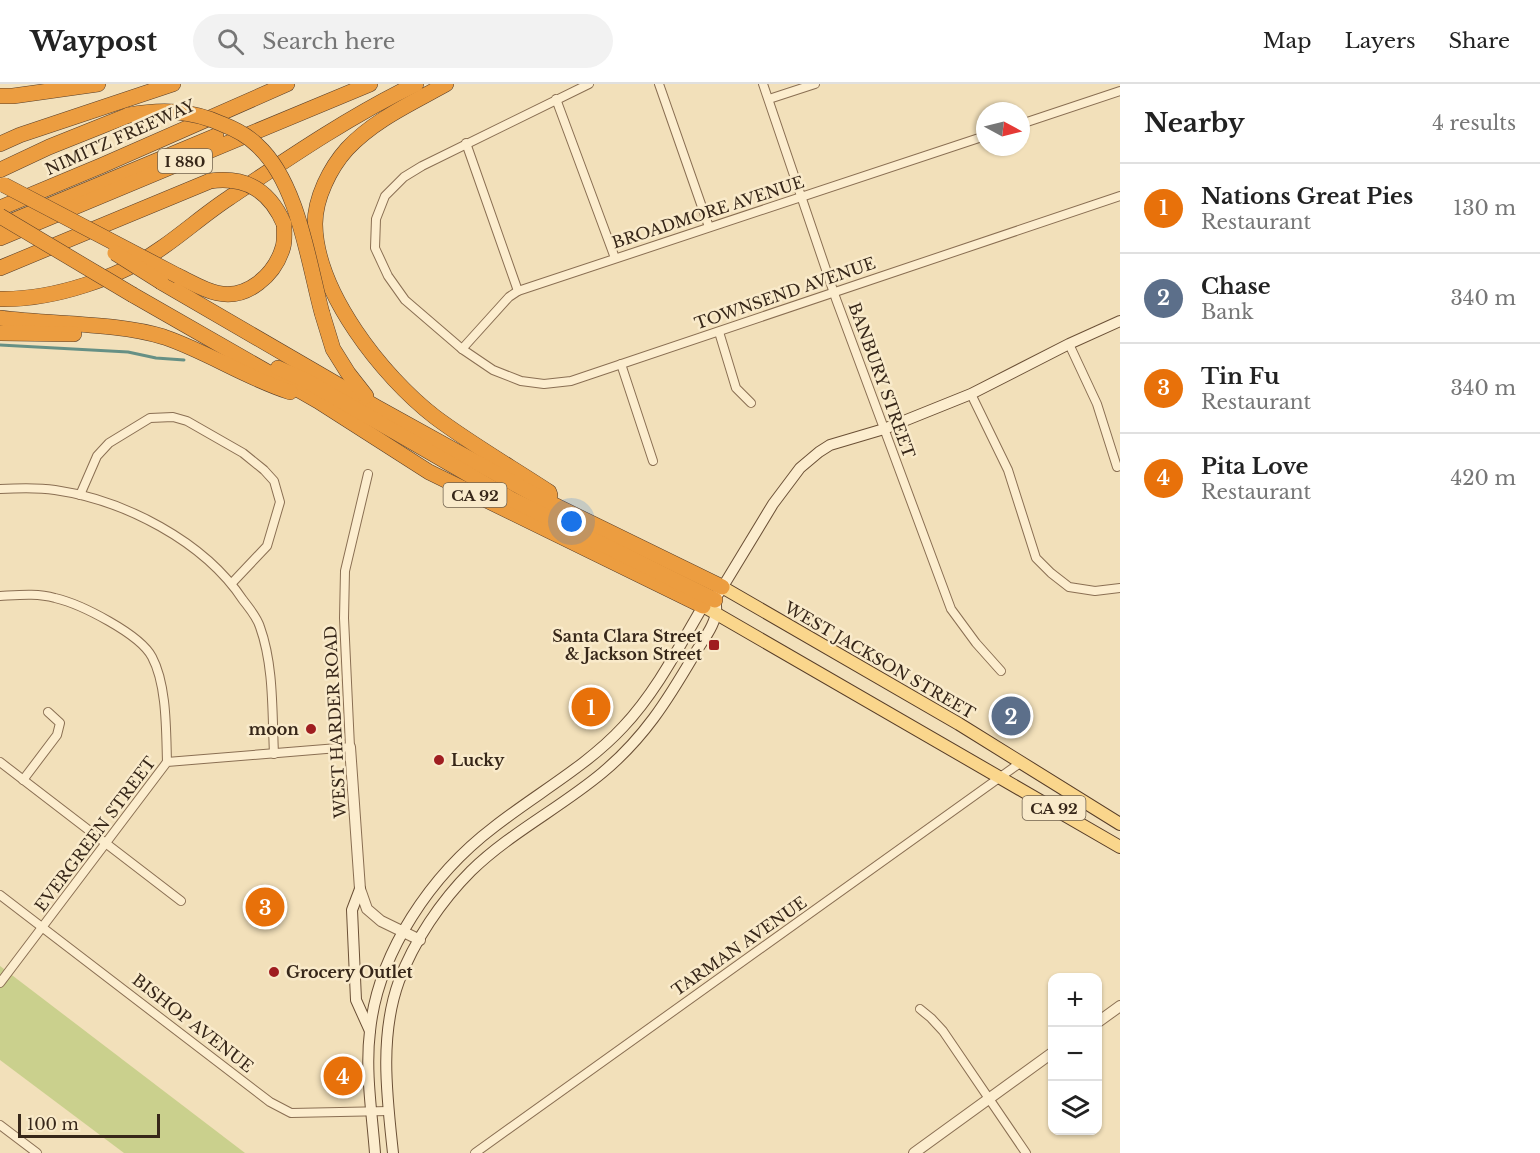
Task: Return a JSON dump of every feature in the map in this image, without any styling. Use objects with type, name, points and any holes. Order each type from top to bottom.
[{"type":"highway","points":[[0,96],[98,84]]},
{"type":"highway","points":[[0,144],[20,135],[173,84]]},
{"type":"highway","name":"NIMITZ FREEWAY","points":[[0,208],[287,84]]},
{"type":"highway","name":"I 880","points":[[0,226],[341,84]]},
{"type":"highway","name":"I 880","points":[[0,238],[370,84]]},
{"type":"highway","points":[[3,299],[62,292],[118,272],[162,248],[210,210],[328,131],[416,84]]},
{"type":"highway","points":[[446,84],[381,121],[361,135],[346,150],[335,165],[322,192],[315,221],[316,239],[332,289],[357,335],[377,360],[434,416],[549,492],[553,503]]},
{"type":"highway","points":[[0,268],[210,181],[226,179],[242,181],[271,200],[284,224],[283,249],[273,269],[258,284],[235,294],[218,293],[178,276],[1,179],[49,147],[129,115],[169,111],[202,116],[236,130],[256,143],[278,170],[290,195],[333,349],[348,373],[376,407]]},
{"type":"highway","name":"CA 92","points":[[1,179],[161,282],[376,407],[553,503],[714,602]]},
{"type":"highway","name":"CA 92","points":[[0,216],[318,401],[429,472],[714,602]]},
{"type":"highway","points":[[0,318],[126,329],[163,337],[266,384],[318,401]]},
{"type":"highway","points":[[183,324],[307,381],[511,499],[714,602]]},
{"type":"highway","points":[[0,333],[117,336],[190,348]]},
{"type":"main road","points":[[714,602],[663,707],[644,732],[603,772],[571,797],[503,843],[471,872],[441,906],[420,940],[398,984],[390,1024],[386,1072],[392,1150],[375,1151],[369,1081],[370,1031],[381,981],[404,932],[429,894],[478,840],[598,750],[624,727],[714,602],[768,511],[802,466],[830,446],[884,429],[971,394],[1120,321]]},
{"type":"main road","name":"WEST JACKSON STREET","points":[[714,602],[959,724],[1020,763]]},
{"type":"main road","name":"CA 92","points":[[714,602],[1000,777],[1120,847]]},
{"type":"main road","name":"WEST HARDER ROAD","points":[[350,747],[360,889],[367,909],[381,921],[420,940]]},
{"type":"main road","name":"CA 92","points":[[1020,763],[1120,824]]},
{"type":"main road","points":[[360,889],[352,910],[356,1000],[370,1031]]},
{"type":"main road","points":[[1102,1019],[1120,1006]]},
{"type":"main road","points":[[914,1153],[1048,1057]]},
{"type":"street","name":"TOWNSEND AVENUE","points":[[589,84],[466,143],[404,177],[385,196],[376,219],[375,249],[388,276],[405,300],[462,349],[493,370],[521,381],[544,384],[571,381],[1120,196]]},
{"type":"street","points":[[659,84],[709,227]]},
{"type":"street","name":"BANBURY STREET","points":[[763,84],[834,292],[951,609],[976,643],[1001,671]]},
{"type":"street","points":[[769,99],[815,84]]},
{"type":"street","points":[[1030,121],[1120,91]]},
{"type":"street","points":[[556,99],[615,258]]},
{"type":"street","name":"BROADMORE AVENUE","points":[[462,349],[509,297],[518,291],[976,139]]},
{"type":"street","points":[[466,143],[518,291]]},
{"type":"street","points":[[719,332],[736,388],[751,403]]},
{"type":"street","points":[[1069,344],[1097,404],[1117,467]]},
{"type":"street","points":[[621,364],[653,462]]},
{"type":"street","points":[[971,394],[1008,470],[1036,558],[1069,587],[1095,591],[1120,588]]},
{"type":"street","points":[[80,495],[97,456],[109,443],[150,418],[173,417],[187,421],[243,453],[274,481],[280,502],[267,546],[232,583]]},
{"type":"street","name":"WEST HARDER ROAD","points":[[350,747],[344,618],[345,571],[368,474]]},
{"type":"street","points":[[0,489],[28,488],[80,495],[125,510],[172,533],[207,557],[232,583],[260,624],[267,648],[274,754]]},
{"type":"street","points":[[0,596],[35,595],[73,604],[127,633],[143,645],[153,659],[161,686],[167,762]]},
{"type":"street","points":[[23,780],[57,735],[60,723],[48,712]]},
{"type":"street","name":"EVERGREEN STREET","points":[[0,983],[167,762],[350,747]]},
{"type":"street","points":[[0,762],[182,901]]},
{"type":"street","name":"TARMAN AVENUE","points":[[475,1153],[1020,763]]},
{"type":"street","name":"BISHOP AVENUE","points":[[0,895],[270,1102],[291,1113],[389,1111]]},
{"type":"street","points":[[920,1009],[943,1031],[1026,1153]]},
{"type":"street","points":[[0,1125],[38,1153]]},
{"type":"green space","points":[[0,966],[245,1153],[124,1153],[0,1060]]},
{"type":"waterway","points":[[0,345],[128,352],[156,358],[184,360]]},
{"type":"place","name":"Santa Clara Street & Jackson Street","points":[[714,645]]},
{"type":"place","name":"Nations Great Pies","points":[[591,707]]},
{"type":"place","name":"Chase","points":[[1011,716]]},
{"type":"place","name":"moon","points":[[311,729]]},
{"type":"place","name":"Lucky","points":[[439,760]]},
{"type":"place","name":"Tin Fu","points":[[265,907]]},
{"type":"place","name":"Grocery Outlet","points":[[274,972]]},
{"type":"place","name":"Pita Love","points":[[343,1076]]}]
